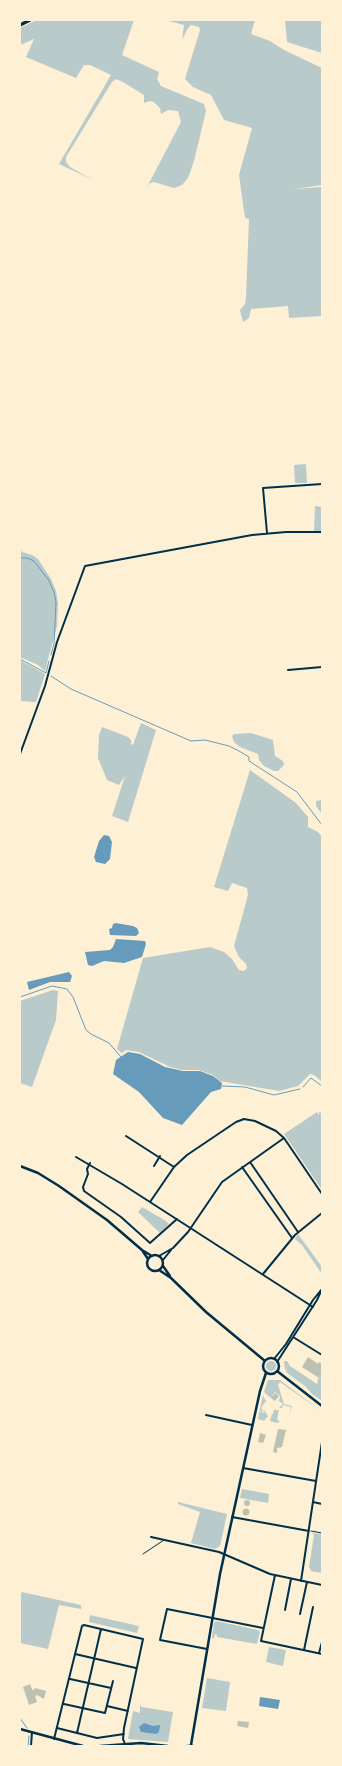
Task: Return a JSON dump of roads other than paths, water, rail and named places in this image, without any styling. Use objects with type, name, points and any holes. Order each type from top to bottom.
[{"type":"highway","points":[[20,25],[30,20]]},
{"type":"street","points":[[267,533],[263,488],[322,484]]},
{"type":"street","points":[[20,754],[45,686],[57,642],[85,566],[267,533],[322,532]]},
{"type":"street","points":[[288,670],[322,667]]},
{"type":"street","points":[[150,1202],[174,1166],[230,1126],[241,1120],[257,1122],[276,1131],[284,1138],[322,1194]]},
{"type":"street","points":[[126,1136],[174,1166]]},
{"type":"street","points":[[265,1361],[206,1312],[171,1278],[163,1266],[163,1260],[191,1228],[220,1184],[284,1138]]},
{"type":"street","points":[[154,1166],[160,1156]]},
{"type":"street","points":[[76,1157],[90,1163],[313,1307]]},
{"type":"street","points":[[250,1162],[298,1232]]},
{"type":"street","points":[[90,1163],[83,1187],[84,1191],[121,1217],[150,1243],[177,1219]]},
{"type":"street","points":[[20,1166],[38,1173],[59,1186],[115,1226],[142,1250],[152,1256],[159,1256],[173,1248]]},
{"type":"street","points":[[242,1167],[292,1238]]},
{"type":"street","points":[[263,1274],[292,1238],[322,1213]]},
{"type":"street","points":[[142,1250],[148,1259],[147,1264],[149,1268],[154,1271],[158,1270],[171,1278]]},
{"type":"street","points":[[148,1259],[152,1256]]},
{"type":"street","points":[[159,1256],[163,1260]]},
{"type":"street","points":[[158,1270],[163,1266]]},
{"type":"street","points":[[277,1371],[278,1362],[292,1336],[318,1292],[322,1289]]},
{"type":"street","points":[[274,1359],[313,1307],[322,1289]]},
{"type":"street","points":[[292,1336],[322,1355]]},
{"type":"street","points":[[265,1361],[274,1359],[278,1362]]},
{"type":"street","points":[[265,1361],[263,1368],[266,1373]]},
{"type":"street","points":[[266,1373],[271,1374],[277,1371]]},
{"type":"street","points":[[277,1371],[322,1406]]},
{"type":"street","points":[[190,1746],[224,1554],[242,1468],[262,1383],[266,1373]]},
{"type":"street","points":[[206,1415],[252,1425]]},
{"type":"street","points":[[301,1581],[310,1531],[322,1442]]},
{"type":"street","points":[[242,1468],[316,1481]]},
{"type":"street","points":[[313,1502],[322,1504]]},
{"type":"street","points":[[232,1517],[310,1531]]},
{"type":"street","points":[[151,1537],[224,1554],[274,1575],[322,1585]]},
{"type":"street","points":[[274,1575],[261,1641],[321,1654],[322,1642]]},
{"type":"street","points":[[284,1610],[291,1579]]},
{"type":"street","points":[[300,1614],[307,1582]]},
{"type":"street","points":[[304,1650],[313,1607]]},
{"type":"street","points":[[207,1649],[160,1640],[167,1609],[263,1628]]},
{"type":"street","points":[[54,1739],[64,1704],[82,1626],[84,1625],[143,1639],[123,1739],[125,1744]]},
{"type":"street","points":[[77,1733],[101,1629]]},
{"type":"street","points":[[76,1654],[136,1668]]},
{"type":"street","points":[[70,1679],[112,1688]]},
{"type":"street","points":[[64,1704],[103,1713],[106,1712],[113,1681]]},
{"type":"street","points":[[107,1706],[128,1711]]},
{"type":"street","points":[[57,1728],[97,1738],[124,1734]]},
{"type":"street","points":[[20,1729],[83,1746]]},
{"type":"street","points":[[30,1746],[32,1732]]},
{"type":"street","points":[[100,1746],[125,1744],[168,1746]]},
{"type":"lane","points":[[143,1554],[165,1540]]},
{"type":"water","points":[[104,835],[109,836],[112,842],[110,859],[105,864],[96,862],[94,857],[99,841]]},
{"type":"water","points":[[116,923],[133,926],[137,928],[139,933],[136,936],[110,935],[109,929]]},
{"type":"water","points":[[116,939],[145,941],[146,944],[142,957],[124,963],[104,961],[92,966],[88,965],[85,952],[110,950]]},
{"type":"water","points":[[69,972],[72,976],[70,982],[50,982],[29,990],[27,982]]},
{"type":"water","points":[[128,1052],[140,1054],[165,1067],[183,1071],[200,1071],[213,1076],[222,1083],[221,1089],[211,1092],[182,1125],[163,1118],[139,1092],[113,1074],[116,1060]]},
{"type":"water","points":[[260,1697],[280,1700],[278,1709],[259,1706]]},
{"type":"water","points":[[144,1723],[153,1726],[160,1725],[159,1732],[156,1734],[141,1732],[139,1727]]},
{"type":"waterway","points":[[20,558],[27,558],[34,561],[48,579],[54,592],[56,602],[54,644],[51,655]]},
{"type":"waterway","points":[[20,659],[46,673],[49,661]]},
{"type":"waterway","points":[[51,676],[71,689],[191,741],[205,740],[229,746],[239,751],[249,757],[249,761],[297,792],[322,825]]},
{"type":"waterway","points":[[20,997],[52,986],[67,989],[73,997],[86,1030],[109,1043],[121,1057]]},
{"type":"waterway","points":[[303,1087],[311,1078],[322,1086]]},
{"type":"waterway","points":[[222,1086],[245,1087],[274,1095],[300,1089]]},
{"type":"waterway","points":[[20,1718],[27,1728]]},
{"type":"waterway","points":[[28,1746],[29,1736]]}]
